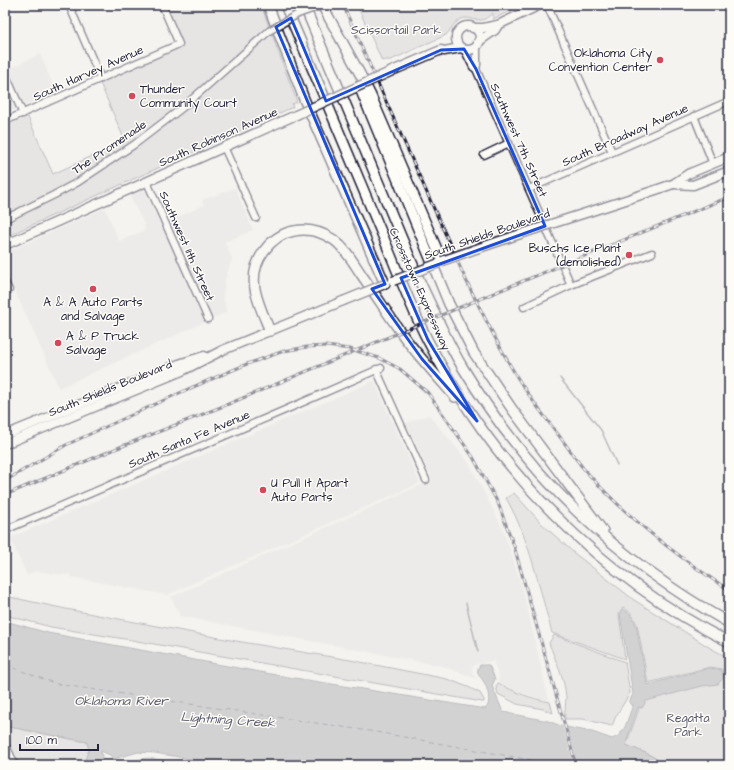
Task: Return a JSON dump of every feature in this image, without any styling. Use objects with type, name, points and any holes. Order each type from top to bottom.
[{"type":"highway","points":[[268,5],[304,99],[385,284]]},
{"type":"highway","name":"Crosstown Expressway","points":[[285,5],[417,318],[444,370],[477,421],[528,486],[585,543],[622,575],[658,600],[729,642]]},
{"type":"highway","name":"Crosstown Expressway","points":[[304,5],[421,284],[463,367],[486,404],[524,456],[564,500],[613,545],[662,582],[702,608],[729,623]]},
{"type":"highway","points":[[322,5],[371,96],[441,262]]},
{"type":"highway","points":[[359,86],[454,314],[474,353],[508,403],[613,545]]},
{"type":"highway","points":[[270,331],[254,288],[255,273],[261,255],[275,239],[292,232],[310,230],[328,236],[336,241],[347,254],[413,347],[477,421]]},
{"type":"main road","points":[[498,25],[471,49],[463,48],[457,42],[456,35],[463,27],[483,28],[498,25],[540,5]]},
{"type":"main road","points":[[473,28],[478,34],[478,44]]},
{"type":"main road","name":"South Robinson Avenue","points":[[5,245],[441,50],[456,35]]},
{"type":"main road","name":"South Robinson Avenue","points":[[441,50],[444,51],[463,48]]},
{"type":"main road","name":"South Shields Boulevard","points":[[5,444],[182,371],[224,350],[385,284],[522,233],[673,184],[688,174],[729,157]]},
{"type":"main road","points":[[713,164],[729,171]]},
{"type":"main road","name":"South Shields Boulevard","points":[[673,184],[693,185],[729,171]]},
{"type":"main road","name":"South Shields Boulevard","points":[[5,435],[179,364],[224,350]]},
{"type":"main road","points":[[5,746],[14,765]]},
{"type":"street","points":[[69,5],[101,79]]},
{"type":"street","name":"South Harvey Avenue","points":[[5,122],[179,44],[162,5]]},
{"type":"street","name":"The Promenade","points":[[5,219],[72,185],[135,144],[182,108],[269,31],[298,14],[322,5]]},
{"type":"street","points":[[547,5],[612,152]]},
{"type":"street","name":"Southwest 7th Street","points":[[478,44],[478,65],[476,69],[571,285]]},
{"type":"street","points":[[463,48],[473,67],[476,69]]},
{"type":"street","points":[[5,73],[23,114]]},
{"type":"street","name":"South Broadway Avenue","points":[[529,189],[729,100]]},
{"type":"street","points":[[694,116],[713,164]]},
{"type":"street","points":[[484,155],[509,143]]},
{"type":"street","points":[[224,147],[256,218]]},
{"type":"street","name":"Southwest 11th Street","points":[[147,182],[208,320]]},
{"type":"street","points":[[524,307],[571,285],[652,253]]},
{"type":"street","points":[[5,282],[9,290]]},
{"type":"street","name":"South Santa Fe Avenue","points":[[5,530],[379,369],[426,480]]},
{"type":"highlighted area","points":[[291,18],[326,101],[441,50],[464,49],[476,69],[545,226],[401,278],[428,340],[477,421],[422,359],[372,289],[385,284],[276,27]]},
{"type":"shaded area","points":[[40,54],[56,92],[5,114],[5,71]]},
{"type":"shaded area","points":[[144,188],[161,225],[204,205],[202,200],[235,188],[253,230],[225,242],[232,259],[225,280],[223,297],[227,312],[59,388],[5,269],[5,253],[105,208],[119,241],[144,231],[145,226],[129,195]]},
{"type":"shaded area","name":"U Pull It Apart Auto Parts","points":[[374,381],[420,483],[167,595],[71,577],[70,574],[63,575],[36,571],[27,575],[10,538]]},
{"type":"shaded area","points":[[429,415],[469,463],[503,529],[523,590],[549,701],[510,689],[498,683],[499,677],[493,661],[473,666],[473,674],[477,679],[442,666],[180,616],[171,597],[432,480],[406,423]]},
{"type":"green space","points":[[165,5],[261,5],[297,102],[292,104],[293,107],[5,237],[5,125],[27,115],[53,174],[125,141],[100,83],[183,45]]},
{"type":"green space","name":"Scissortail Park","points":[[357,5],[523,5],[493,19],[493,13],[483,20],[466,18],[461,19],[454,24],[446,35],[391,60],[382,61]]},
{"type":"green space","points":[[514,493],[541,523],[574,553],[634,600],[729,658],[729,672],[724,674],[722,669],[710,667],[648,683],[637,624],[631,613],[623,607],[619,614],[625,659],[552,633],[528,547],[506,498]]},
{"type":"green space","points":[[5,596],[236,641],[350,660],[447,679],[480,693],[484,702],[51,627],[5,615]]},
{"type":"green space","points":[[554,635],[625,662],[630,693],[616,716],[612,726],[583,719],[565,719],[565,690],[562,676],[549,643]]},
{"type":"green space","name":"Regatta Park","points":[[729,674],[729,765],[667,765],[648,754],[626,745],[644,695]]},
{"type":"green space","points":[[498,683],[523,695],[550,702],[553,713],[543,709],[517,704],[498,694],[496,687]]},
{"type":"green space","points":[[5,726],[87,742],[89,750],[83,765],[5,765]]},
{"type":"green space","points":[[147,758],[194,765],[115,765]]},
{"type":"water","name":"Oklahoma River","points":[[623,609],[630,614],[636,625],[647,685],[710,668],[721,670],[724,677],[718,684],[702,686],[646,701],[642,708],[638,707],[626,745],[648,754],[667,765],[227,765],[155,753],[138,752],[113,759],[110,755],[101,751],[101,765],[83,765],[89,750],[87,742],[5,726],[5,621],[48,633],[276,675],[485,709],[489,700],[488,692],[484,682],[478,674],[478,668],[480,665],[489,665],[495,679],[492,686],[503,712],[548,721],[561,726],[592,732],[612,739],[619,736],[625,727],[633,705],[629,703],[633,694],[620,614]]},
{"type":"pier","points":[[562,724],[566,725],[578,765],[574,765]]},
{"type":"waterway","points":[[560,378],[601,430],[617,465]]},
{"type":"waterway","points":[[466,603],[478,652]]},
{"type":"ferry route","points":[[5,665],[57,684],[376,732],[559,765]]},
{"type":"railway","points":[[343,5],[465,278],[496,340],[521,384],[583,468],[616,502],[671,549],[729,590]]},
{"type":"railway","points":[[5,495],[729,197]]},
{"type":"railway","points":[[5,481],[66,445],[186,390],[247,364],[284,351],[307,347],[326,346],[350,349],[379,358],[400,369],[428,393],[473,457],[498,503],[514,546],[576,765]]},
{"type":"place","name":"Oklahoma City Convention Center","points":[[660,60]]},
{"type":"place","name":"Thunder Community Court","points":[[132,96]]},
{"type":"place","name":"Buschs Ice Plant (demolished)","points":[[629,255]]},
{"type":"place","name":"A & A Auto Parts and Salvage","points":[[93,289]]},
{"type":"place","name":"A & P Truck Salvage","points":[[58,343]]},
{"type":"place","name":"U Pull It Apart Auto Parts","points":[[263,490]]},
{"type":"water label","name":"Lightning Creek","points":[[228,719]]}]
